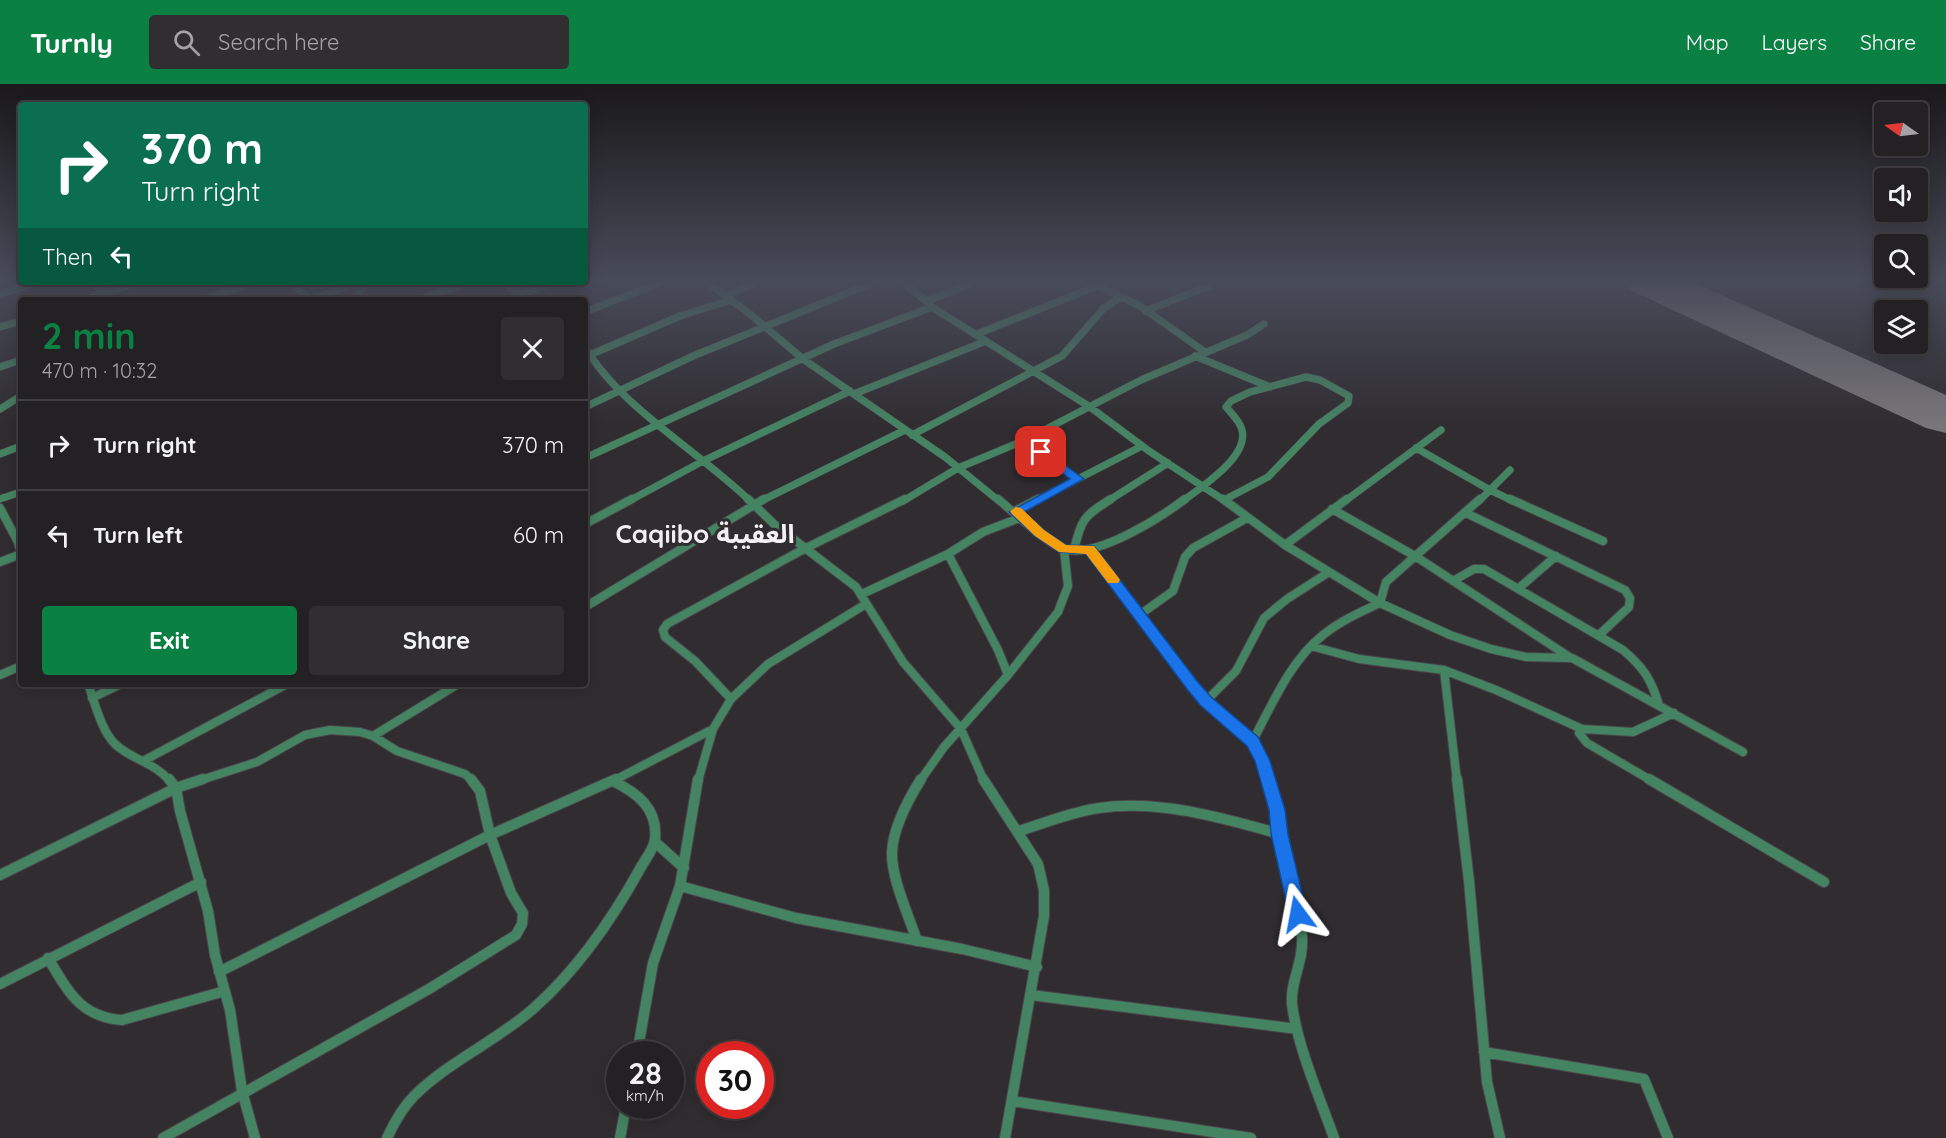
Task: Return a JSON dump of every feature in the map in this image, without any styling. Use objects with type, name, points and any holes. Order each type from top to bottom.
[{"type":"street","points":[[650,329],[588,356],[659,425],[754,504],[775,525],[804,549],[849,580],[862,594],[903,662],[961,729],[985,783],[1019,831],[1038,864],[1043,877],[1045,894],[1037,967],[1005,1138]]},
{"type":"street","points":[[588,405],[620,389],[758,329]]},
{"type":"street","points":[[769,329],[803,359],[958,468],[1040,533],[1064,549],[1090,549],[1136,531],[1223,471],[1241,444],[1243,433],[1239,422],[1226,407],[1228,402],[1236,397],[1312,377],[1344,394],[1350,400],[1319,424],[1268,477],[1224,500]]},
{"type":"street","points":[[588,457],[834,344],[874,329]]},
{"type":"street","points":[[969,329],[1090,406],[1142,446],[1224,500],[1285,545],[1380,603],[1450,635],[1491,649],[1526,657],[1572,658]]},
{"type":"street","points":[[977,334],[989,329]]},
{"type":"street","points":[[588,605],[754,504],[1036,371],[1076,345],[1088,329]]},
{"type":"street","points":[[1170,329],[1205,352]]},
{"type":"street","points":[[731,699],[695,661],[675,647],[666,637],[663,630],[667,624],[804,549],[900,502],[958,468],[1025,440],[1128,386],[1256,329]]},
{"type":"street","points":[[588,522],[703,461],[852,392],[986,341]]},
{"type":"street","points":[[1196,356],[1270,387]]},
{"type":"street","points":[[0,367],[18,361]]},
{"type":"street","points":[[0,409],[18,398]]},
{"type":"street","points":[[1285,545],[1441,430]]},
{"type":"street","points":[[1025,440],[1078,479]]},
{"type":"street","points":[[862,594],[948,554],[959,544],[982,531],[1018,514],[1078,479],[1142,446]]},
{"type":"street","points":[[0,454],[18,447]]},
{"type":"street","points":[[1416,448],[1490,490],[1603,540]]},
{"type":"street","points":[[1074,550],[1078,529],[1087,514],[1168,464]]},
{"type":"street","points":[[1252,742],[1296,665],[1311,646],[1339,624],[1380,603],[1386,582],[1466,513],[1510,470]]},
{"type":"street","points":[[0,499],[18,493]]},
{"type":"street","points":[[0,508],[18,539]]},
{"type":"street","points":[[1332,510],[1415,556],[1572,658],[1743,752]]},
{"type":"street","points":[[1466,513],[1620,587],[1630,598],[1629,607],[1599,635]]},
{"type":"street","points":[[1138,616],[1173,591],[1185,557],[1193,548],[1247,518]]},
{"type":"street","points":[[918,941],[894,869],[892,852],[897,828],[919,782],[944,747],[1054,620],[1068,586],[1064,549]]},
{"type":"street","points":[[1090,549],[1138,616],[1206,701],[1252,742],[1262,761],[1277,810],[1302,936],[1303,953],[1293,986],[1292,1003],[1297,1029],[1334,1138]]},
{"type":"street","points":[[948,554],[998,650],[1008,675]]},
{"type":"street","points":[[0,562],[18,555]]},
{"type":"street","points":[[1519,588],[1556,556]]},
{"type":"street","points":[[1454,581],[1474,569],[1484,569],[1599,635],[1623,650],[1640,665],[1651,680],[1659,705]]},
{"type":"street","points":[[1206,701],[1221,689],[1236,670],[1256,629],[1265,617],[1281,603],[1329,572]]},
{"type":"street","points":[[639,1041],[652,963],[680,886],[700,770],[713,729],[731,699],[768,664],[866,604]]},
{"type":"street","points":[[1311,646],[1359,659],[1444,670],[1496,690],[1582,729],[1634,732],[1674,713]]},
{"type":"street","points":[[0,675],[18,667]]},
{"type":"street","points":[[1444,670],[1469,881],[1487,1083],[1500,1138]]},
{"type":"street","points":[[89,687],[107,733],[116,745],[160,769],[176,788],[180,811],[201,882],[219,972],[230,1010],[242,1091],[255,1138]]},
{"type":"street","points":[[92,698],[115,687]]},
{"type":"street","points":[[145,760],[281,687]]},
{"type":"street","points":[[373,736],[453,687]]},
{"type":"street","points":[[219,972],[490,836],[613,781],[713,729]]},
{"type":"street","points":[[1582,729],[1579,733],[1587,743],[1824,882]]},
{"type":"street","points":[[0,874],[176,788],[257,762],[297,739],[319,731],[344,731],[373,736],[398,751],[465,774],[480,791],[490,836],[511,893],[523,913],[522,924],[516,935],[407,1002],[242,1091],[163,1138]]},
{"type":"street","points":[[387,1138],[392,1123],[401,1108],[417,1092],[506,1031],[535,1007],[564,976],[615,910],[655,842],[653,820],[645,801],[632,790],[613,781]]},
{"type":"street","points":[[1019,831],[1083,812],[1108,807],[1137,806],[1172,810],[1280,834]]},
{"type":"street","points":[[655,842],[684,868]]},
{"type":"street","points":[[0,984],[201,882]]},
{"type":"street","points":[[680,886],[751,909],[967,949],[1037,967]]},
{"type":"street","points":[[48,958],[76,1003],[94,1015],[109,1020],[122,1020],[225,991]]},
{"type":"street","points":[[1031,995],[1297,1029]]},
{"type":"street","points":[[1484,1052],[1644,1079],[1668,1138]]},
{"type":"street","points":[[1012,1101],[1251,1138]]},
{"type":"street","points":[[620,1138],[624,1119]]},
{"type":"runway","points":[[1755,329],[1946,416]]},
{"type":"slow traffic","points":[[1016,511],[1040,533],[1064,549],[1090,549],[1113,580]]},
{"type":"district","name":"Caqiibo العقيبة","points":[[705,534]]},
{"type":"route","points":[[1041,452],[1078,479],[1015,512],[1064,549],[1090,549],[1192,685],[1206,701],[1252,742],[1262,761],[1277,810],[1280,834],[1298,914]]}]
